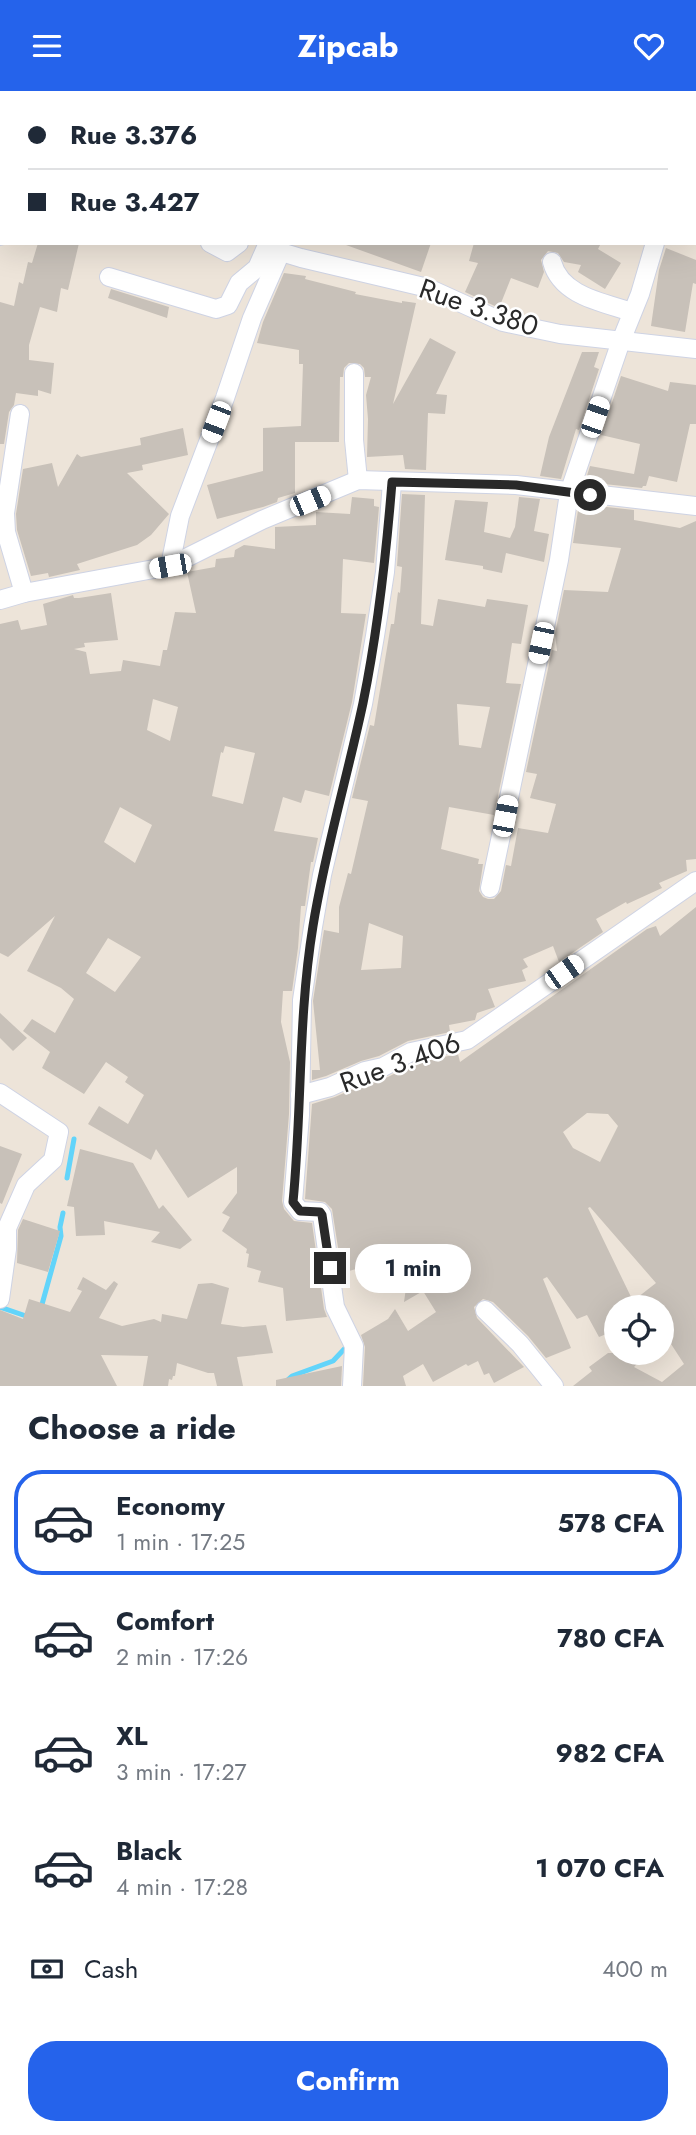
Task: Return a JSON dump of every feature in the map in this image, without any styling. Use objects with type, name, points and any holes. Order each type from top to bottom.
[{"type":"street","points":[[214,245],[227,252],[236,245]]},
{"type":"street","points":[[490,888],[559,560],[569,493],[654,245]]},
{"type":"street","points":[[109,277],[216,309],[228,305],[239,283],[257,268],[272,246]]},
{"type":"street","points":[[170,566],[180,516],[225,398],[272,246]]},
{"type":"street","name":"Rue 3.380","points":[[272,246],[428,288],[503,322],[560,334],[696,349]]},
{"type":"street","points":[[552,261],[555,271],[568,288],[632,312]]},
{"type":"street","points":[[354,373],[354,440],[358,481]]},
{"type":"street","points":[[20,414],[5,513],[6,532],[24,593]]},
{"type":"street","points":[[0,600],[24,593],[170,566],[262,520],[358,481],[516,485],[696,506]]},
{"type":"street","name":"Rue 3.406","points":[[392,482],[385,572],[375,636],[363,704],[325,863],[302,1000],[300,1095],[383,1067],[411,1052],[467,1039],[696,881]]},
{"type":"street","points":[[0,1093],[59,1132],[53,1160],[26,1185],[7,1228],[0,1299]]},
{"type":"street","points":[[300,1095],[293,1202],[300,1211],[320,1212],[322,1215],[334,1307],[354,1346],[352,1386]]},
{"type":"street","points":[[485,1310],[520,1344],[554,1386]]},
{"type":"building","points":[[37,245],[79,245],[68,290],[61,288],[57,312],[40,307],[29,345],[29,360],[54,363],[51,394],[38,390],[38,396],[16,393],[14,405],[9,412],[4,444],[0,444],[0,302],[14,306],[19,282],[23,284],[28,262],[32,263]]},
{"type":"building","points":[[346,245],[430,245],[421,272]]},
{"type":"building","points":[[473,245],[600,245],[598,249],[621,263],[605,289],[578,272],[581,265],[564,262],[558,253],[548,251],[541,260],[544,272],[538,288],[511,278],[499,308],[465,292],[478,263],[469,261]]},
{"type":"building","points":[[666,248],[696,260],[696,284],[693,283],[685,332],[651,326],[659,270]]},
{"type":"building","points":[[284,273],[306,276],[305,279],[356,292],[355,294],[416,303],[393,404],[430,338],[456,352],[436,394],[447,395],[445,414],[428,413],[426,470],[405,469],[403,455],[367,457],[366,395],[371,377],[365,377],[364,368],[360,364],[349,363],[344,368],[343,377],[340,377],[339,442],[295,442],[295,493],[278,498],[277,502],[263,507],[217,519],[207,485],[263,471],[263,428],[301,426],[303,364],[299,364],[299,350],[257,343]]},
{"type":"building","points":[[111,289],[169,307],[167,318],[108,298]]},
{"type":"building","points":[[582,352],[599,352],[594,367],[599,369],[579,430],[576,429],[561,479],[540,476],[549,437]]},
{"type":"building","points":[[621,376],[668,391],[670,382],[696,385],[696,424],[690,424],[677,482],[649,476],[646,486],[642,488],[585,482],[590,466],[634,474],[640,444],[601,435]]},
{"type":"building","points":[[183,428],[188,455],[142,465],[143,470],[127,473],[169,514],[151,535],[137,545],[77,564],[80,570],[49,577],[48,573],[31,576],[17,530],[16,514],[23,469],[52,463],[58,487],[77,454],[81,457],[141,445],[140,438]]},
{"type":"building","points":[[402,494],[425,495],[421,624],[433,626],[438,599],[485,607],[487,599],[528,605],[521,644],[512,643],[506,683],[521,684],[494,815],[449,807],[441,849],[479,859],[478,864],[483,864],[479,891],[483,897],[494,899],[501,891],[506,865],[511,866],[518,828],[548,833],[556,804],[530,798],[537,774],[526,772],[552,650],[557,651],[555,634],[564,590],[608,592],[621,548],[573,543],[579,504],[634,510],[634,520],[680,528],[696,521],[696,859],[686,860],[687,871],[659,883],[662,888],[627,904],[626,902],[596,919],[603,932],[559,962],[553,946],[523,959],[528,967],[522,970],[526,981],[488,989],[495,1007],[477,1013],[475,1020],[449,1025],[450,1032],[408,1041],[379,1056],[312,1080],[312,1070],[320,1070],[313,1001],[324,930],[339,933],[339,907],[348,873],[351,874],[368,801],[352,798],[370,725],[374,726],[391,624],[394,624],[402,567],[397,566]],"holes":[[[457,704],[490,707],[481,748],[459,745]],[[369,923],[403,936],[401,968],[361,970]]]},
{"type":"building","points":[[352,497],[374,499],[374,506],[379,507],[374,563],[343,559],[341,613],[366,614],[352,702],[329,796],[305,790],[301,803],[283,797],[274,831],[318,838],[311,862],[305,906],[301,906],[292,991],[283,991],[281,1022],[290,1062],[282,1201],[284,1209],[294,1221],[312,1223],[327,1317],[286,1321],[283,1288],[258,1282],[261,1271],[247,1267],[247,1249],[222,1231],[230,1217],[222,1213],[237,1193],[237,1167],[188,1198],[156,1149],[151,1160],[88,1124],[99,1106],[128,1124],[144,1095],[125,1082],[128,1077],[106,1062],[84,1094],[42,1068],[50,1052],[23,1031],[32,1019],[55,1033],[74,999],[61,988],[27,971],[55,916],[8,957],[0,953],[0,624],[18,620],[21,630],[47,625],[43,604],[73,595],[74,598],[79,598],[111,593],[118,640],[84,643],[85,647],[74,649],[86,652],[90,674],[121,671],[123,660],[160,666],[163,650],[167,650],[175,612],[196,613],[187,572],[215,567],[216,559],[234,557],[235,550],[244,545],[275,549],[275,527],[316,525],[316,512],[350,514]],"holes":[[[153,699],[178,707],[170,741],[147,730]],[[225,746],[255,753],[243,804],[212,796],[221,752],[223,753]],[[120,807],[152,825],[135,863],[104,842]],[[108,938],[141,957],[115,992],[86,973]]]},
{"type":"building","points":[[519,497],[540,499],[534,531],[549,534],[544,562],[506,553],[502,573],[483,569],[483,566],[445,560],[455,500],[488,502],[484,532],[510,538],[515,527]]},
{"type":"building","points":[[696,907],[696,1386],[573,1386],[592,1371],[589,1367],[604,1356],[604,1365],[636,1365],[634,1367],[662,1382],[684,1364],[674,1349],[674,1295],[641,1295],[656,1283],[590,1207],[588,1208],[630,1295],[604,1295],[604,1335],[599,1337],[587,1315],[577,1319],[547,1277],[543,1279],[571,1348],[546,1358],[493,1302],[483,1299],[474,1307],[477,1318],[524,1367],[494,1383],[489,1373],[484,1375],[478,1361],[468,1366],[466,1364],[433,1382],[423,1364],[403,1376],[406,1386],[363,1386],[365,1347],[361,1335],[388,1319],[395,1309],[408,1331],[436,1312],[423,1291],[404,1302],[409,1267],[378,1271],[377,1263],[342,1273],[332,1209],[325,1202],[305,1199],[312,1104],[388,1077],[415,1063],[458,1054],[460,1062],[647,929],[656,926],[660,936]],"holes":[[[587,1113],[608,1114],[618,1126],[600,1162],[573,1148],[563,1132]]]},
{"type":"building","points":[[0,1013],[27,1038],[13,1051],[0,1038]]},
{"type":"building","points":[[0,1146],[22,1154],[2,1204],[0,1203]]},
{"type":"building","points":[[80,1149],[133,1163],[159,1209],[163,1205],[192,1240],[180,1249],[151,1242],[160,1232],[104,1221],[105,1235],[76,1236],[74,1207],[67,1206]]},
{"type":"building","points":[[23,1219],[60,1231],[48,1272],[17,1263],[18,1230]]},
{"type":"building","points":[[83,1277],[106,1290],[114,1281],[118,1284],[99,1318],[122,1326],[154,1319],[161,1322],[162,1314],[187,1319],[198,1284],[212,1283],[229,1288],[221,1324],[243,1327],[266,1325],[273,1353],[237,1357],[243,1386],[217,1386],[214,1373],[177,1363],[175,1376],[172,1380],[169,1379],[168,1386],[143,1386],[148,1356],[101,1355],[117,1386],[0,1386],[0,1310],[23,1319],[29,1299],[70,1312],[82,1291],[77,1289]]},
{"type":"building","points":[[342,1366],[341,1386],[276,1386],[276,1380]]},
{"type":"waterway","points":[[67,1178],[74,1139]]},
{"type":"waterway","points":[[41,1308],[61,1236],[63,1213]]},
{"type":"waterway","points":[[0,1307],[29,1317]]},
{"type":"waterway","points":[[281,1386],[292,1376],[333,1361],[349,1344]]},
{"type":"route","points":[[330,1268],[322,1215],[320,1212],[300,1211],[293,1202],[302,1084],[302,1000],[322,875],[363,704],[375,636],[385,572],[392,482],[516,485],[590,495]]}]
